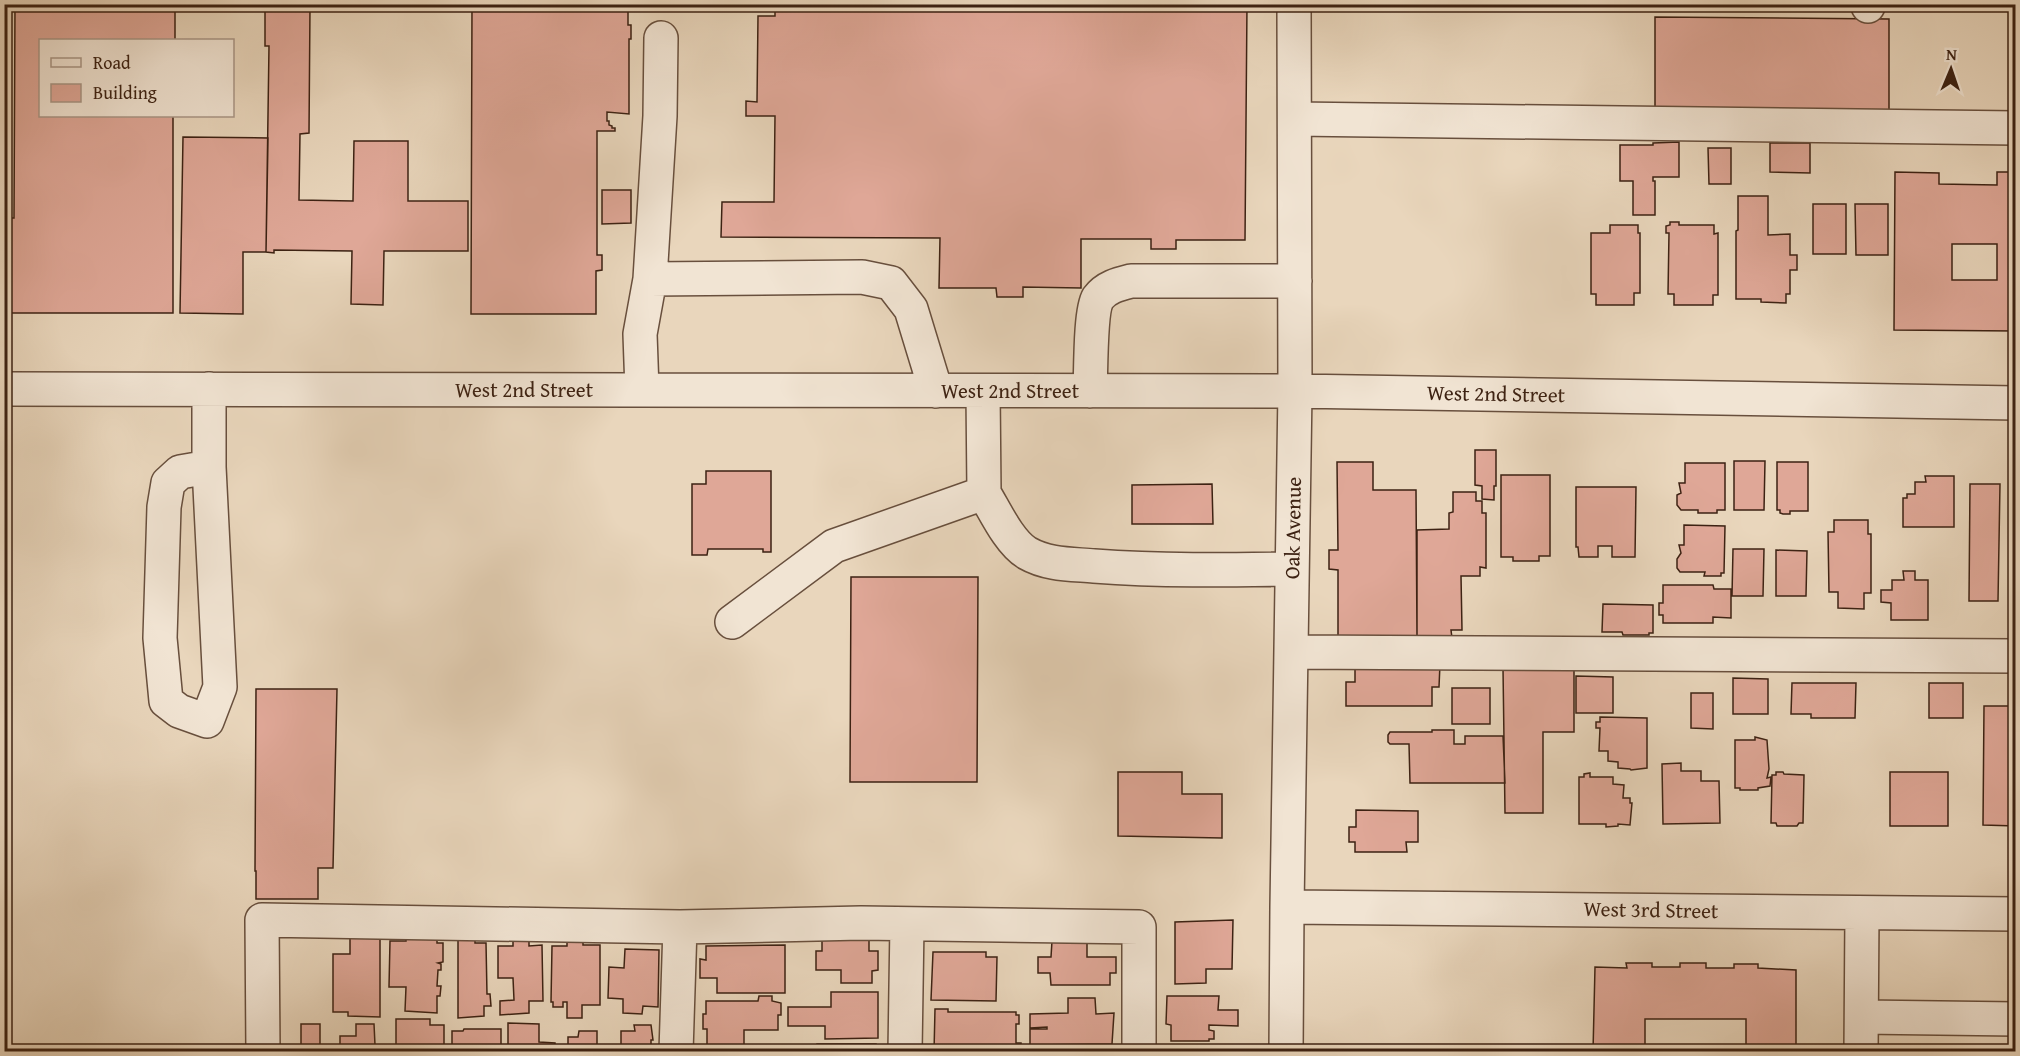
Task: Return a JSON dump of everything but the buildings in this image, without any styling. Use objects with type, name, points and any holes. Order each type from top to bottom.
[{"type":"street","name":"Oak Avenue","points":[[1286,1052],[1295,391],[1294,4]]},
{"type":"street","points":[[642,390],[639,334],[650,279],[660,116],[661,38]]},
{"type":"street","points":[[1295,119],[2016,128]]},
{"type":"street","points":[[650,279],[862,277],[891,283],[912,309],[936,391]]},
{"type":"street","points":[[1090,391],[1094,313],[1098,298],[1110,287],[1131,281],[1295,281]]},
{"type":"street","name":"West 2nd Street","points":[[4,389],[1295,391],[2016,403]]},
{"type":"street","points":[[209,389],[209,467],[220,687],[207,721],[179,711],[166,701],[160,638],[164,507],[168,483],[180,472],[209,467]]},
{"type":"street","points":[[983,391],[984,494],[1014,541],[1025,551],[1044,561],[1123,568],[1292,569]]},
{"type":"street","points":[[732,622],[834,546],[984,494]]},
{"type":"street","points":[[1291,652],[2016,656]]},
{"type":"street","name":"West 3rd Street","points":[[1287,907],[2016,914]]},
{"type":"street","points":[[1862,1052],[1863,913]]},
{"type":"street","points":[[263,1052],[262,920],[680,927],[907,924],[1139,927],[1139,1052]]},
{"type":"street","points":[[905,1052],[907,924]]},
{"type":"street","points":[[676,1052],[680,927]]},
{"type":"street","points":[[1862,1017],[2016,1019]]}]
